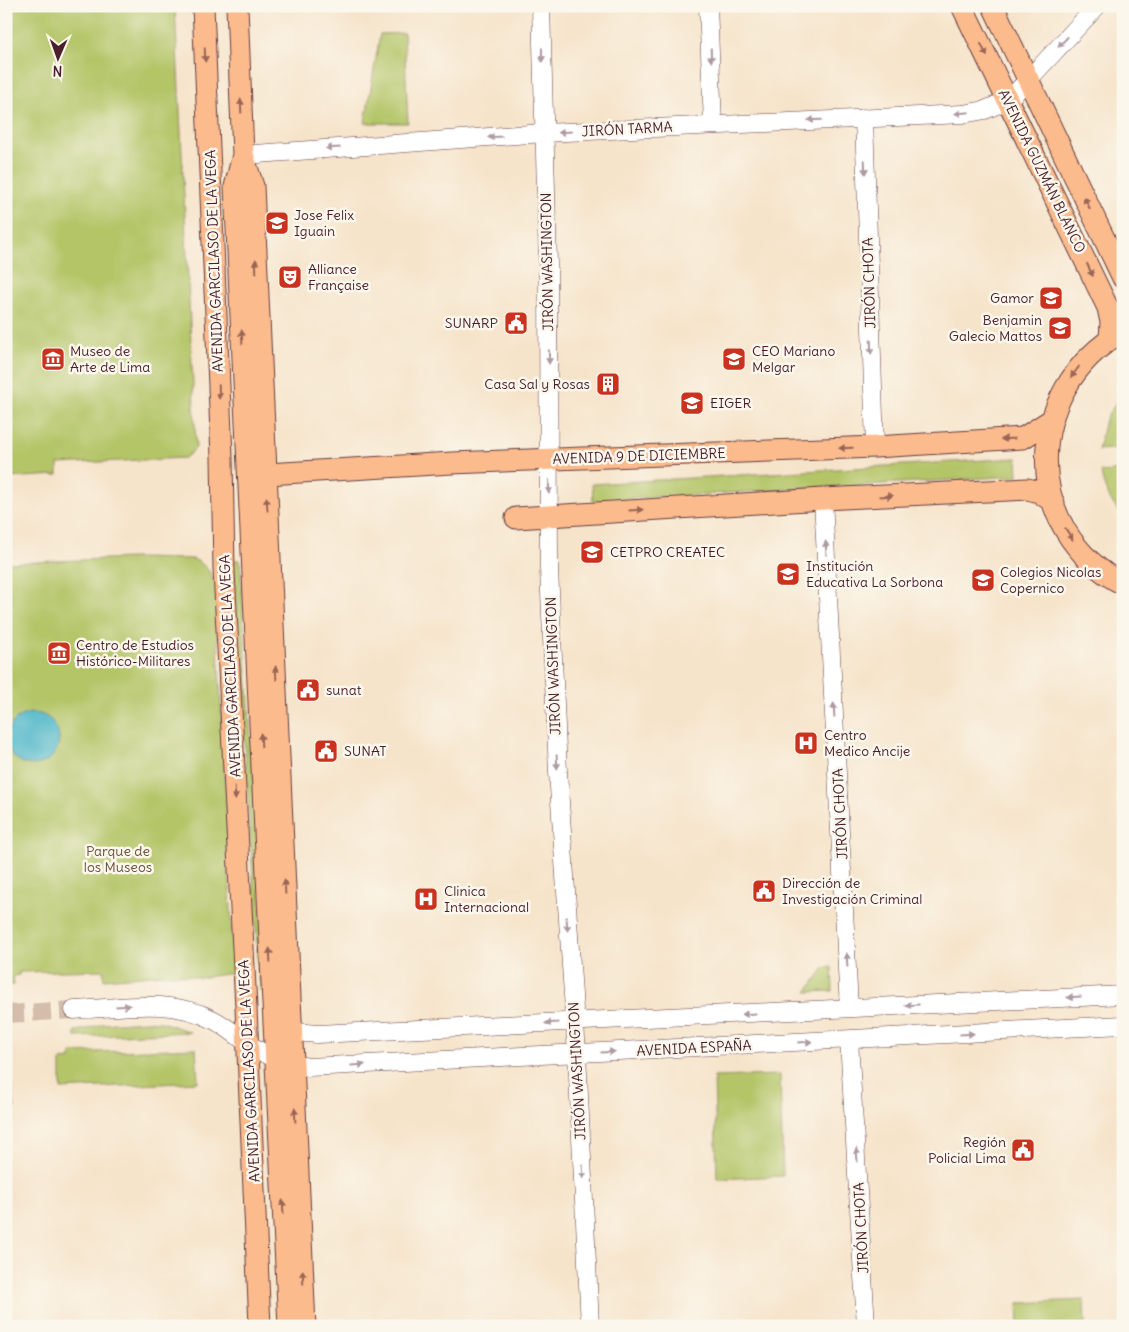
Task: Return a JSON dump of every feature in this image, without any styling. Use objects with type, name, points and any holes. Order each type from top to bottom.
[{"type":"main road","name":"AVENIDA GARCILASO DE LA VEGA","points":[[203,6],[224,570],[250,1078],[260,1326]]},
{"type":"main road","name":"AVENIDA GARCILASO DE LA VEGA","points":[[237,6],[243,155],[235,187],[257,475],[273,1010],[286,1048],[305,1326]]},
{"type":"main road","name":"AVENIDA GUZMÁN BLANCO","points":[[962,6],[1108,308],[1110,322],[1116,335]]},
{"type":"main road","name":"AVENIDA GUZMÁN BLANCO","points":[[992,6],[1123,278]]},
{"type":"main road","points":[[1116,335],[1094,351],[1067,382],[1051,420],[1046,462],[1048,483],[1065,528],[1085,555],[1100,569],[1123,584]]},
{"type":"main road","name":"AVENIDA 9 DE DICIEMBRE","points":[[222,479],[442,463],[875,447],[1023,438],[1051,420]]},
{"type":"main road","name":"AVENIDA GARCILASO DE LA VEGA","points":[[257,475],[272,594],[290,988],[286,1048],[289,1326]]},
{"type":"main road","points":[[516,518],[823,499],[1028,489],[1039,492],[1054,503]]},
{"type":"main road","points":[[273,1010],[290,988]]},
{"type":"street","name":"JIRÓN WASHINGTON","points":[[541,6],[548,264],[549,569],[558,772],[576,1038],[590,1326]]},
{"type":"street","points":[[708,6],[714,124]]},
{"type":"street","points":[[1008,100],[1096,6]]},
{"type":"street","name":"JIRÓN TARMA","points":[[243,155],[544,133],[963,114],[985,110],[1008,100]]},
{"type":"street","name":"JIRÓN CHOTA","points":[[864,118],[875,447]]},
{"type":"street","name":"JIRÓN CHOTA","points":[[823,499],[849,1008]]},
{"type":"street","name":"AVENIDA ESPAÑA","points":[[286,1048],[322,1067],[849,1008],[1123,995]]},
{"type":"street","name":"AVENIDA ESPAÑA","points":[[74,1010],[146,1004],[182,1009],[213,1020],[248,1044],[286,1048],[576,1038],[850,1040],[1123,1026]]},
{"type":"street","name":"JIRÓN CHOTA","points":[[850,1040],[866,1326]]},
{"type":"street","points":[[250,1078],[286,1048]]},
{"type":"green space","points":[[6,6],[175,6],[196,448],[185,458],[58,464],[58,475],[6,478]]},
{"type":"green space","points":[[404,33],[408,123],[365,123],[380,34]]},
{"type":"green space","points":[[1123,392],[1123,448],[1098,450],[1105,420]]},
{"type":"green space","points":[[1017,458],[1018,476],[593,501],[592,484]]},
{"type":"green space","points":[[1123,470],[1123,516],[1109,496],[1101,472]]},
{"type":"green space","name":"Parque de los Museos","points":[[133,558],[193,559],[207,568],[215,583],[234,973],[199,978],[179,974],[163,974],[104,979],[103,970],[19,972],[19,975],[13,976],[14,985],[6,986],[6,563]]},
{"type":"green space","points":[[233,560],[240,560],[266,991],[260,991]]},
{"type":"green space","points":[[832,967],[833,991],[807,992],[824,968]]},
{"type":"green space","points":[[146,1021],[162,1022],[190,1032],[75,1037],[75,1031],[102,1024]]},
{"type":"green space","points":[[196,1048],[198,1082],[61,1089],[61,1060],[71,1059],[71,1053]]},
{"type":"green space","points":[[780,1075],[783,1176],[717,1179],[714,1077]]},
{"type":"green space","points":[[6,1088],[12,1088],[15,1108],[6,1108]]},
{"type":"green space","points":[[1084,1300],[1085,1326],[1019,1326],[1018,1303]]},
{"type":"water","points":[[33,713],[43,715],[51,721],[57,729],[59,739],[57,749],[51,757],[43,763],[33,765],[23,763],[15,757],[9,749],[7,739],[9,729],[15,721],[23,715]]},
{"type":"tunnel","points":[[6,1014],[74,1010]]},
{"type":"place","name":"Jose Felix Iguain","points":[[277,223]]},
{"type":"place","name":"Alliance Française","points":[[290,277]]},
{"type":"place","name":"Gamor","points":[[1051,298]]},
{"type":"place","name":"SUNARP","points":[[516,323]]},
{"type":"place","name":"Benjamin Galecio Mattos","points":[[1060,328]]},
{"type":"place","name":"Museo de Arte de Lima","points":[[53,359]]},
{"type":"place","name":"CEO Mariano Melgar","points":[[734,359]]},
{"type":"place","name":"Casa Sal y Rosas","points":[[608,384]]},
{"type":"place","name":"EIGER","points":[[692,403]]},
{"type":"place","name":"CETPRO CREATEC","points":[[592,552]]},
{"type":"place","name":"Institución Educativa La Sorbona","points":[[788,574]]},
{"type":"place","name":"Colegios Nicolas Copernico","points":[[983,580]]},
{"type":"place","name":"Centro de Estudios Histórico-Militares","points":[[59,653]]},
{"type":"place","name":"sunat","points":[[308,690]]},
{"type":"place","name":"Centro Medico Ancije","points":[[806,743]]},
{"type":"place","name":"SUNAT","points":[[326,751]]},
{"type":"place","name":"Dirección de Investigación Criminal","points":[[764,891]]},
{"type":"place","name":"Clinica Internacional","points":[[426,899]]},
{"type":"place","name":"Región Policial Lima","points":[[1023,1150]]}]
